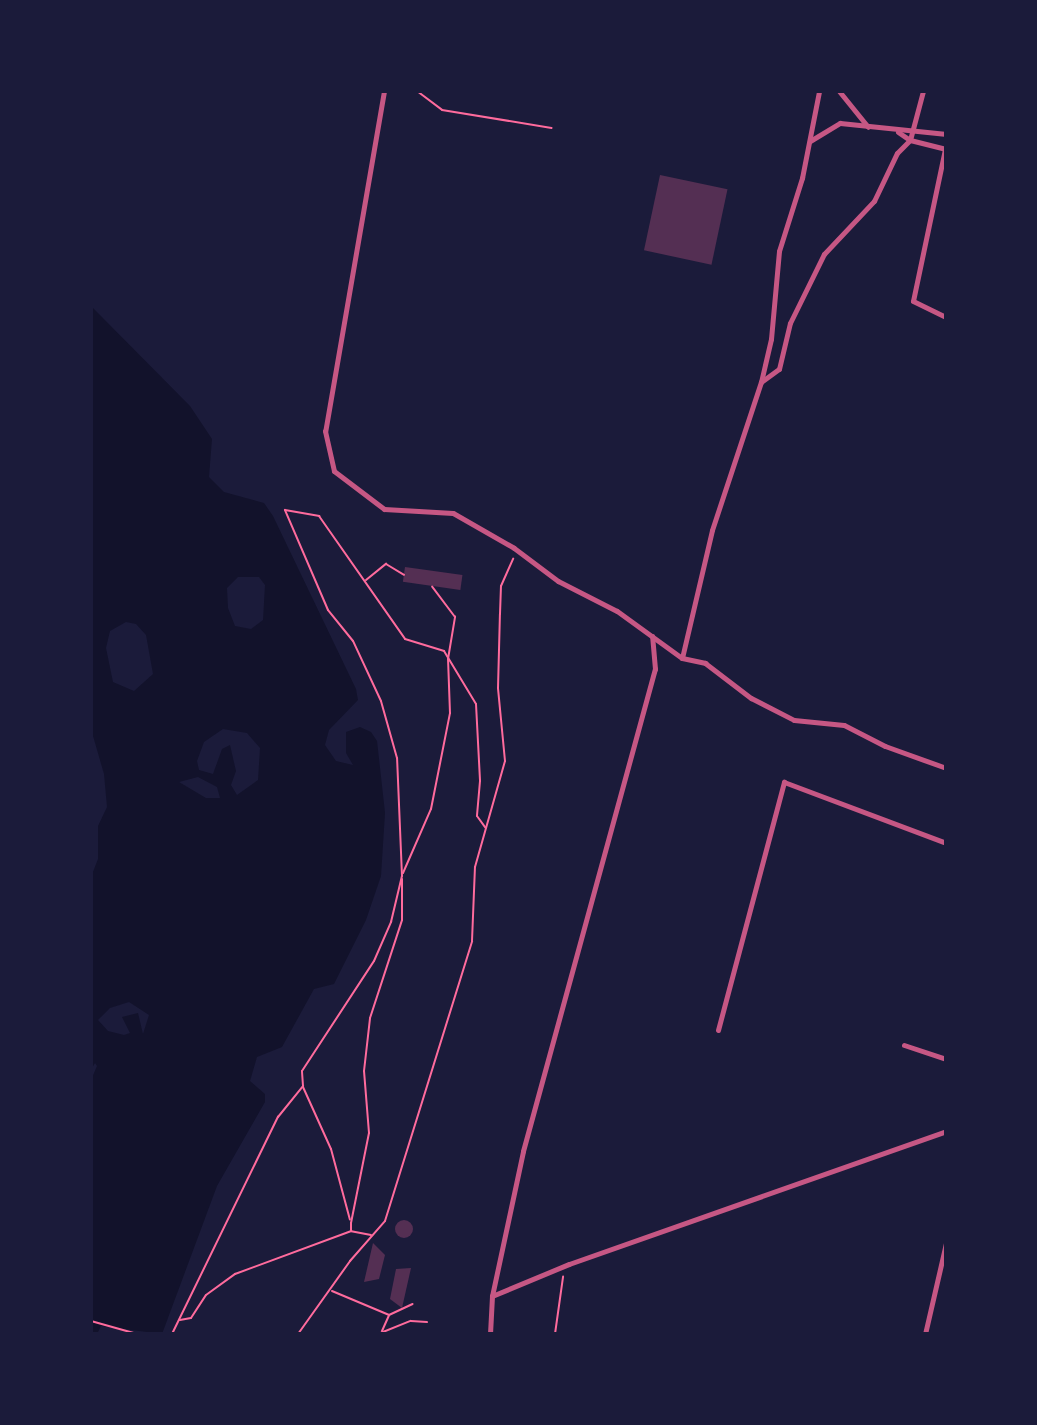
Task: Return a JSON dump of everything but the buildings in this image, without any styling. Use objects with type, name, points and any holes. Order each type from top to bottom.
[{"type":"street","points":[[384,91],[325,431],[334,471],[384,509],[453,513],[514,548],[558,582],[617,611],[682,658],[705,663],[751,698],[794,720],[844,724],[886,746],[946,768]]},
{"type":"street","points":[[682,658],[712,530],[761,382],[771,339],[779,251],[810,141],[819,91]]},
{"type":"street","points":[[839,91],[868,127]]},
{"type":"street","points":[[761,382],[779,369],[790,323],[824,254],[874,201],[897,153],[910,140],[923,91]]},
{"type":"street","points":[[810,141],[840,123],[898,132],[912,130],[946,134]]},
{"type":"street","points":[[898,132],[910,140],[946,149],[913,301],[946,317]]},
{"type":"street","points":[[490,1334],[492,1296],[507,1218],[566,984],[655,669],[652,636]]},
{"type":"street","points":[[718,1030],[784,782],[946,843]]},
{"type":"street","points":[[904,1045],[946,1059]]},
{"type":"street","points":[[492,1296],[569,1264],[946,1132]]},
{"type":"street","points":[[925,1334],[946,1244]]},
{"type":"path","points":[[417,91],[442,110],[552,128]]},
{"type":"path","points":[[351,1231],[369,1133],[364,1072],[370,1018],[402,920],[397,758],[382,701],[353,641],[328,610],[285,510],[318,516],[405,639],[444,651],[476,704],[480,781],[477,816],[485,827]]},
{"type":"path","points":[[298,1334],[385,1221],[405,1167],[472,940],[475,867],[505,761],[498,688],[501,586],[513,564],[514,548]]},
{"type":"path","points":[[365,581],[386,564],[404,575]]},
{"type":"path","points":[[351,1223],[331,1149],[303,1086],[302,1071],[373,961],[391,922],[402,876],[431,809],[450,713],[448,659],[455,617],[432,587]]},
{"type":"path","points":[[172,1334],[278,1117],[303,1086]]},
{"type":"path","points":[[178,1320],[191,1318],[206,1295],[235,1274],[351,1231],[372,1235]]},
{"type":"path","points":[[555,1334],[559,1286],[569,1264]]},
{"type":"path","points":[[331,1291],[389,1315]]},
{"type":"path","points":[[380,1333],[389,1315],[413,1304]]},
{"type":"path","points":[[91,1321],[137,1334]]},
{"type":"path","points":[[380,1333],[411,1321],[427,1322]]},
{"type":"shaded area","points":[[91,306],[190,406],[212,439],[209,477],[224,492],[264,503],[273,516],[356,689],[358,700],[329,730],[325,745],[336,761],[353,765],[346,753],[346,732],[360,727],[371,732],[377,741],[385,813],[381,876],[366,920],[334,984],[314,989],[282,1047],[257,1057],[250,1081],[265,1094],[265,1102],[217,1186],[162,1334],[101,1326],[97,1334],[91,1334],[91,1080],[97,1066],[95,1063],[91,1070],[91,877],[98,859],[98,826],[107,807],[104,774],[91,729]],"holes":[[[238,577],[259,577],[265,585],[263,620],[251,629],[235,626],[228,608],[227,588]],[[126,622],[136,624],[146,635],[153,674],[134,691],[113,682],[106,648],[110,631]],[[223,729],[247,733],[260,748],[258,780],[237,795],[231,785],[236,771],[230,745],[222,749],[213,774],[199,770],[197,761],[204,742]],[[198,777],[217,787],[220,798],[206,798],[179,782]],[[129,1002],[149,1015],[143,1034],[138,1013],[122,1017],[130,1033],[124,1035],[108,1031],[98,1020],[110,1008]]]}]
